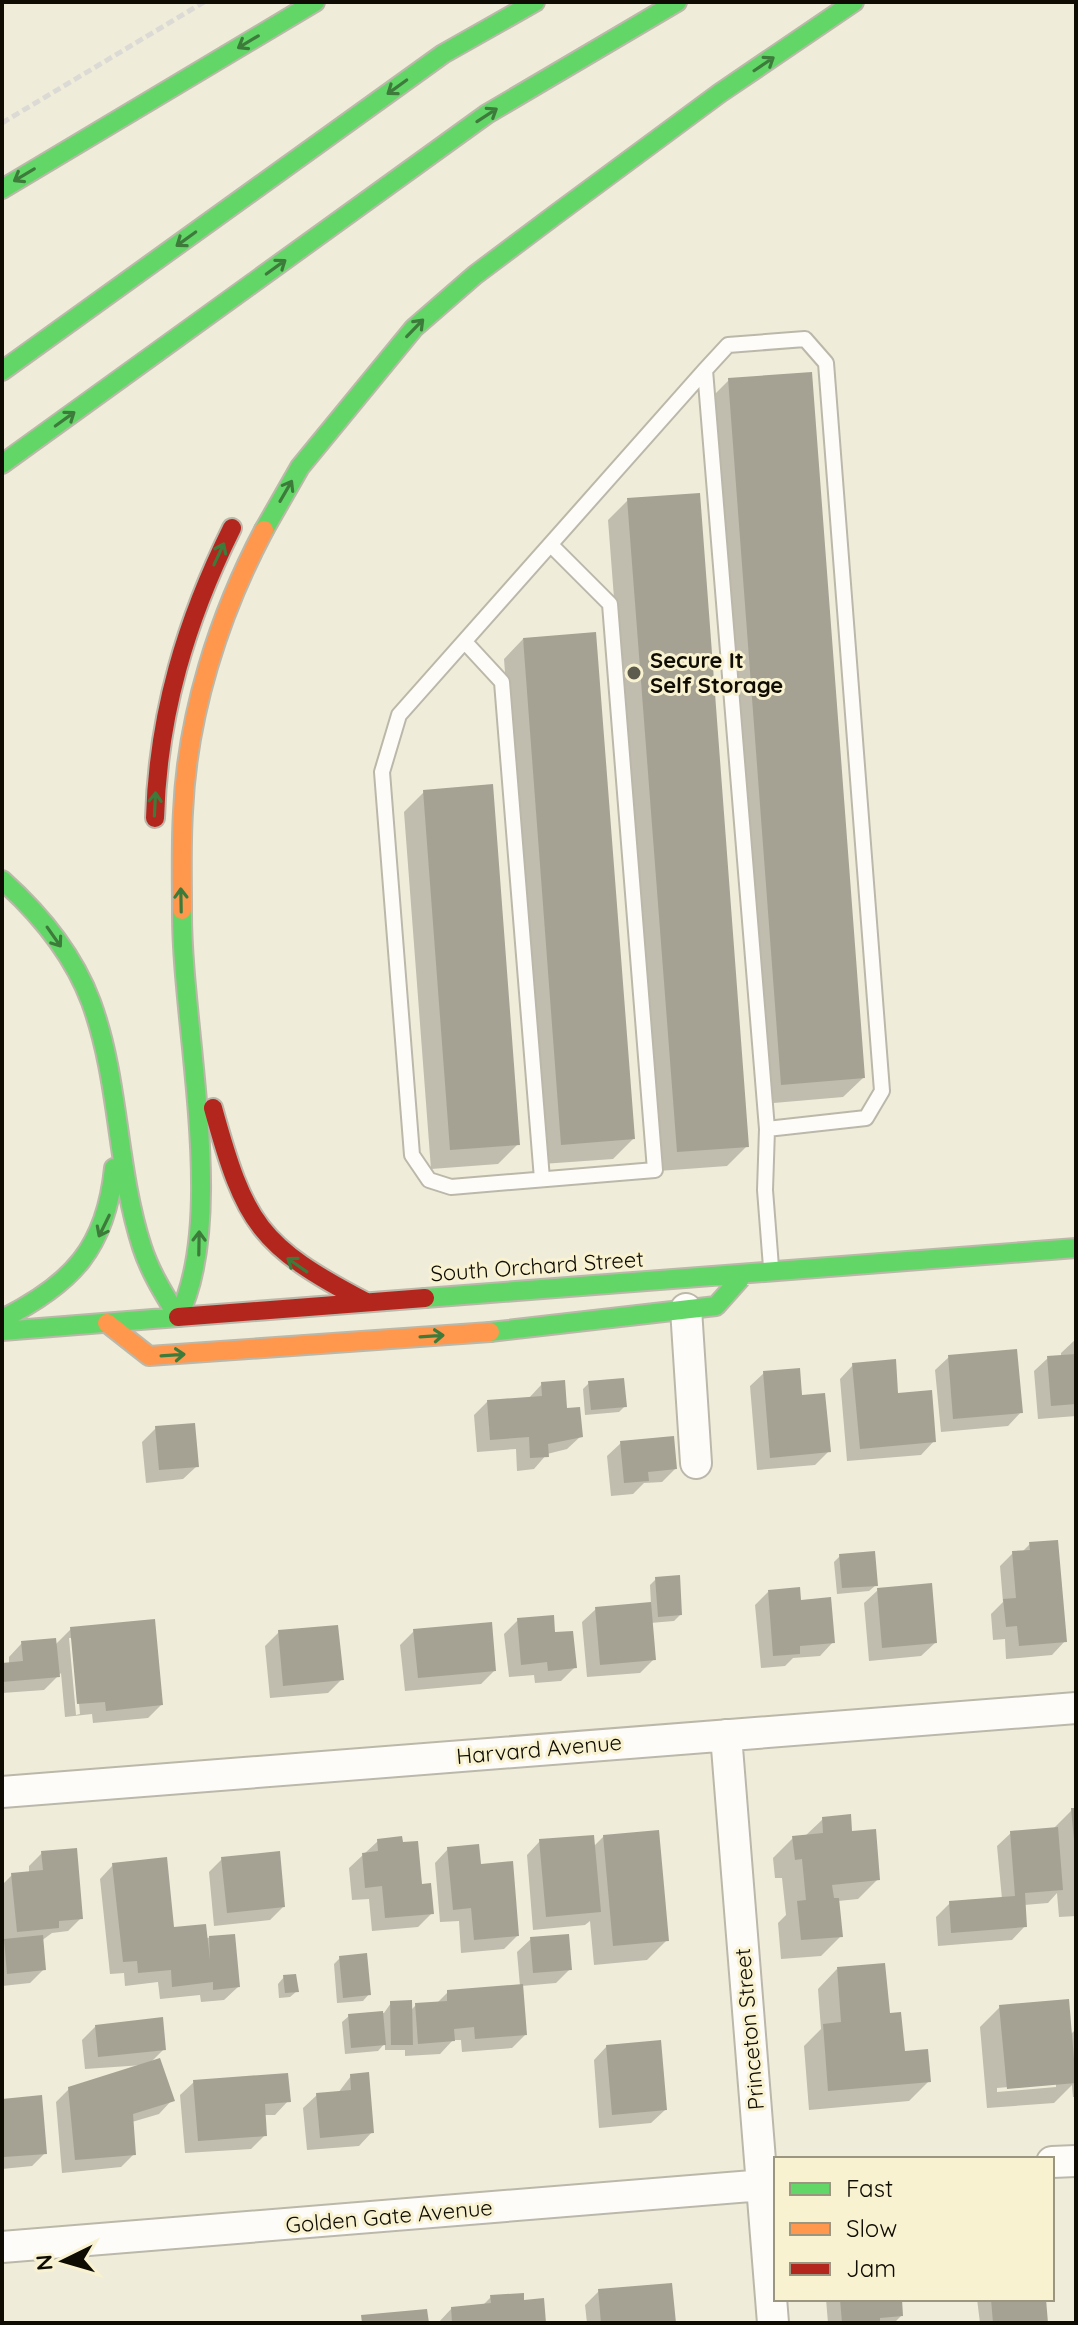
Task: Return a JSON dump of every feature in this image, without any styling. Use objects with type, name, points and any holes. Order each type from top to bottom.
[{"type":"main road","points":[[2,189],[315,2]]},
{"type":"main road","points":[[2,371],[443,54],[535,2]]},
{"type":"main road","points":[[2,464],[487,114],[677,2]]},
{"type":"main road","points":[[422,296],[854,2]]},
{"type":"main road","points":[[178,1317],[191,1291],[199,1248],[198,1140],[185,990],[181,854],[196,720],[214,650],[237,584],[300,467],[414,328],[475,275],[720,93]]},
{"type":"main road","points":[[155,836],[159,756],[181,654],[200,594],[241,510]]},
{"type":"main road","points":[[2,880],[46,925],[83,983],[106,1053],[116,1121],[144,1260],[178,1317]]},
{"type":"main road","points":[[163,915],[185,990],[213,1111],[242,1201],[261,1233],[281,1254],[310,1274],[366,1302]]},
{"type":"main road","points":[[2,1319],[49,1296],[63,1284],[101,1233],[113,1197],[116,1121]]},
{"type":"main road","name":"South Orchard Street","points":[[2,1331],[1076,1248]]},
{"type":"main road","points":[[107,1323],[149,1356],[544,1328],[716,1306],[744,1275]]},
{"type":"street","points":[[686,1309],[696,1463]]},
{"type":"street","name":"Harvard Avenue","points":[[2,1792],[1076,1708]]},
{"type":"street","name":"Princeton Street","points":[[726,1735],[769,2185],[773,2323]]},
{"type":"street","points":[[1054,2162],[1076,2161]]},
{"type":"street","name":"Golden Gate Avenue","points":[[2,2247],[769,2185]]},
{"type":"lane","points":[[551,545],[610,604],[655,1170],[451,1187],[429,1180],[412,1155],[382,772],[399,715],[728,345],[805,339],[826,363],[882,1091],[866,1118],[767,1129]]},
{"type":"lane","points":[[705,370],[767,1129],[765,1190],[771,1272]]},
{"type":"lane","points":[[465,642],[502,682],[542,1179]]},
{"type":"path","points":[[2,123],[204,2]]},
{"type":"building","points":[[812,372],[865,1078],[781,1085],[728,378]]},
{"type":"building","points":[[700,493],[749,1147],[677,1152],[627,498]]},
{"type":"building","points":[[596,632],[635,1139],[561,1145],[523,638]]},
{"type":"building","points":[[493,784],[520,1145],[450,1150],[423,790]]},
{"type":"building","points":[[1017,1349],[1023,1413],[953,1419],[948,1355]]},
{"type":"building","points":[[1076,1354],[1076,1404],[1051,1406],[1047,1356]]},
{"type":"building","points":[[896,1359],[898,1393],[932,1390],[936,1442],[860,1449],[852,1363]]},
{"type":"building","points":[[800,1368],[802,1395],[825,1393],[831,1452],[770,1458],[763,1371]]},
{"type":"building","points":[[624,1378],[627,1407],[591,1410],[588,1381]]},
{"type":"building","points":[[565,1380],[567,1408],[580,1407],[583,1437],[548,1444],[549,1457],[530,1458],[529,1437],[490,1440],[487,1400],[542,1396],[541,1382]]},
{"type":"building","points":[[195,1423],[199,1467],[159,1470],[155,1426]]},
{"type":"building","points":[[674,1436],[677,1469],[648,1472],[649,1481],[624,1483],[620,1441]]},
{"type":"building","points":[[1058,1540],[1067,1642],[1019,1646],[1017,1626],[1006,1627],[1003,1599],[1016,1598],[1012,1551],[1030,1550],[1029,1542]]},
{"type":"building","points":[[875,1551],[878,1586],[842,1588],[839,1554]]},
{"type":"building","points":[[680,1575],[682,1615],[658,1617],[655,1577]]},
{"type":"building","points":[[932,1583],[937,1643],[882,1648],[877,1588]]},
{"type":"building","points":[[800,1587],[801,1600],[831,1597],[835,1643],[800,1646],[800,1654],[773,1656],[768,1590]]},
{"type":"building","points":[[651,1602],[656,1660],[600,1665],[595,1607]]},
{"type":"building","points":[[554,1615],[555,1632],[573,1631],[577,1668],[548,1671],[547,1662],[521,1665],[517,1618]]},
{"type":"building","points":[[155,1619],[163,1705],[106,1711],[105,1702],[77,1704],[70,1627]]},
{"type":"building","points":[[492,1622],[496,1671],[418,1678],[413,1629]]},
{"type":"building","points":[[338,1625],[344,1680],[283,1686],[278,1630]]},
{"type":"building","points":[[56,1638],[60,1677],[2,1682],[2,1663],[23,1661],[21,1641]]},
{"type":"building","points":[[1071,1808],[1076,1808],[1076,1840],[1074,1840]]},
{"type":"building","points":[[851,1814],[852,1831],[876,1829],[880,1880],[832,1885],[834,1898],[839,1898],[843,1937],[801,1940],[797,1901],[806,1900],[802,1859],[795,1860],[792,1836],[823,1833],[822,1817]]},
{"type":"building","points":[[1058,1827],[1063,1890],[1025,1893],[1027,1927],[951,1933],[949,1901],[1015,1896],[1010,1831]]},
{"type":"building","points":[[659,1830],[669,1941],[613,1946],[603,1835]]},
{"type":"building","points":[[594,1835],[601,1912],[546,1917],[539,1839]]},
{"type":"building","points":[[402,1836],[403,1842],[418,1841],[422,1884],[431,1883],[434,1914],[385,1918],[382,1886],[365,1888],[362,1853],[378,1851],[377,1839]]},
{"type":"building","points":[[479,1844],[481,1864],[513,1861],[519,1936],[474,1940],[471,1908],[453,1910],[447,1847]]},
{"type":"building","points":[[77,1848],[83,1919],[59,1921],[59,1928],[17,1932],[11,1873],[43,1870],[41,1851]]},
{"type":"building","points":[[280,1851],[285,1907],[227,1913],[221,1857]]},
{"type":"building","points":[[167,1857],[174,1927],[206,1924],[210,1960],[209,1936],[235,1934],[240,1987],[213,1990],[213,1982],[172,1987],[171,1970],[138,1973],[137,1961],[123,1962],[112,1863]]},
{"type":"building","points":[[569,1934],[572,1970],[533,1973],[530,1937]]},
{"type":"building","points":[[43,1935],[46,1970],[7,1974],[4,1939]]},
{"type":"building","points":[[367,1953],[371,1995],[343,1998],[339,1956]]},
{"type":"building","points":[[885,1963],[890,2013],[901,2012],[905,2051],[928,2049],[931,2082],[828,2091],[823,2024],[841,2022],[837,1967]]},
{"type":"building","points":[[296,1974],[299,1992],[285,1993],[283,1975]]},
{"type":"building","points":[[523,1984],[527,2035],[475,2039],[474,2027],[454,2029],[455,2041],[418,2044],[415,2003],[447,2001],[447,1990]]},
{"type":"building","points":[[1069,1999],[1076,2083],[1007,2089],[999,2005]]},
{"type":"building","points":[[412,2000],[413,2045],[391,2045],[390,2001]]},
{"type":"building","points":[[383,2011],[386,2045],[351,2048],[348,2014]]},
{"type":"building","points":[[163,2017],[166,2050],[98,2057],[95,2025]]},
{"type":"building","points":[[661,2040],[667,2110],[612,2115],[606,2045]]},
{"type":"building","points":[[160,2058],[175,2101],[133,2114],[136,2155],[75,2160],[68,2087]]},
{"type":"building","points":[[369,2072],[374,2133],[320,2138],[316,2093],[351,2090],[350,2074]]},
{"type":"building","points":[[288,2073],[291,2102],[265,2104],[267,2136],[198,2141],[193,2080]]},
{"type":"building","points":[[42,2095],[47,2154],[4,2157],[2,2099]]},
{"type":"building","points":[[672,2283],[676,2323],[601,2323],[598,2289]]},
{"type":"building","points":[[524,2293],[524,2300],[544,2298],[546,2323],[452,2323],[451,2307],[491,2303],[490,2295]]},
{"type":"building","points":[[840,2301],[902,2301],[903,2316],[880,2318],[880,2323],[842,2323]]},
{"type":"building","points":[[991,2301],[1046,2301],[1048,2323],[993,2323]]},
{"type":"building","points":[[427,2309],[429,2323],[362,2323],[361,2315]]},
{"type":"traffic: fast","points":[[2,189],[315,2]]},
{"type":"traffic: fast","points":[[2,371],[443,54],[535,2]]},
{"type":"traffic: fast","points":[[2,464],[487,114],[677,2]]},
{"type":"traffic: fast","points":[[264,530],[300,467],[414,328],[475,275],[555,215],[720,93],[854,2]]},
{"type":"traffic: fast","points":[[2,880],[54,936],[84,984],[108,1062],[127,1186],[142,1247],[178,1317],[192,1276],[200,1228],[201,1175],[182,910]]},
{"type":"traffic: fast","points":[[2,1319],[48,1292],[81,1260],[94,1242],[103,1220],[114,1168]]},
{"type":"traffic: fast","points":[[425,1298],[1076,1248]]},
{"type":"traffic: fast","points":[[490,1332],[716,1306],[740,1279]]},
{"type":"traffic: fast","points":[[2,1331],[178,1317]]},
{"type":"traffic: slow","points":[[182,910],[182,836],[191,739],[208,666],[220,631],[264,530]]},
{"type":"traffic: slow","points":[[107,1323],[149,1356],[490,1332]]},
{"type":"traffic: jam","points":[[155,818],[162,742],[177,669],[201,598],[232,528]]},
{"type":"traffic: jam","points":[[213,1108],[235,1179],[261,1228],[301,1264],[366,1302]]},
{"type":"traffic: jam","points":[[178,1317],[425,1298]]},
{"type":"place","name":"Secure It Self Storage","points":[[634,673]]}]
